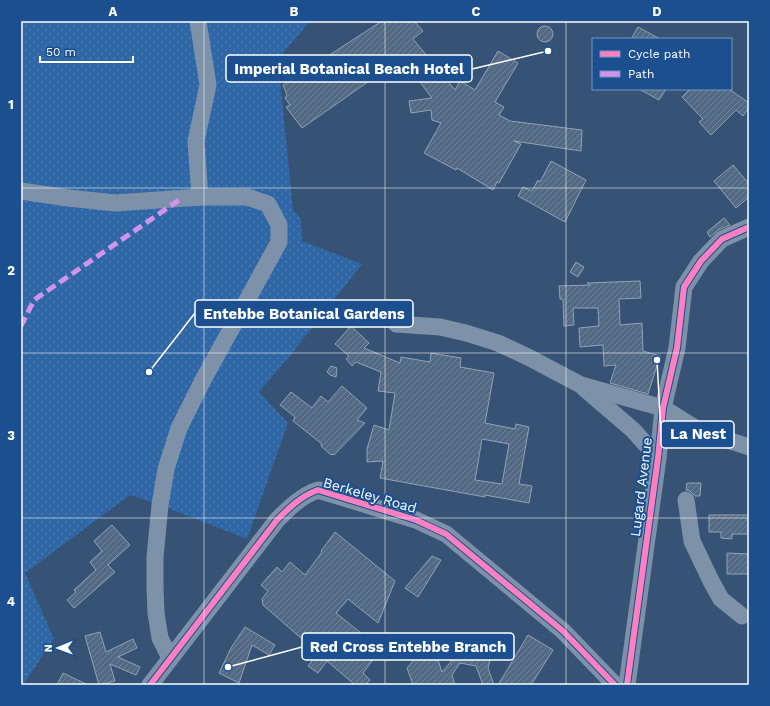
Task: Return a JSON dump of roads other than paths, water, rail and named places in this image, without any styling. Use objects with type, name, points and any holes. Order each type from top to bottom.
[{"type":"street","points":[[198,21],[208,85],[196,141],[200,197]]},
{"type":"street","points":[[21,191],[116,203],[200,197],[247,197],[268,204],[279,225],[279,242],[196,394],[180,428],[166,469],[160,505],[155,557],[155,588],[156,613],[160,638],[170,658]]},
{"type":"street","name":"Lugard Avenue","points":[[627,685],[658,458],[663,408],[677,348],[684,287],[701,261],[722,239],[749,227]]},
{"type":"street","points":[[396,324],[440,327],[491,341],[528,357],[581,385],[663,408],[700,431],[749,447]]},
{"type":"street","points":[[581,385],[633,430],[658,458]]},
{"type":"street","name":"Berkeley Road","points":[[150,685],[277,520],[299,499],[318,490],[416,520],[446,534],[563,631],[615,685]]},
{"type":"street","points":[[686,500],[692,542],[721,598],[742,616]]},
{"type":"place","name":"Imperial Botanical Beach Hotel","points":[[548,51]]},
{"type":"place","name":"La Nest","points":[[657,360]]},
{"type":"place","name":"Entebbe Botanical Gardens","points":[[149,372]]},
{"type":"place","name":"Red Cross Entebbe Branch","points":[[228,667]]}]
